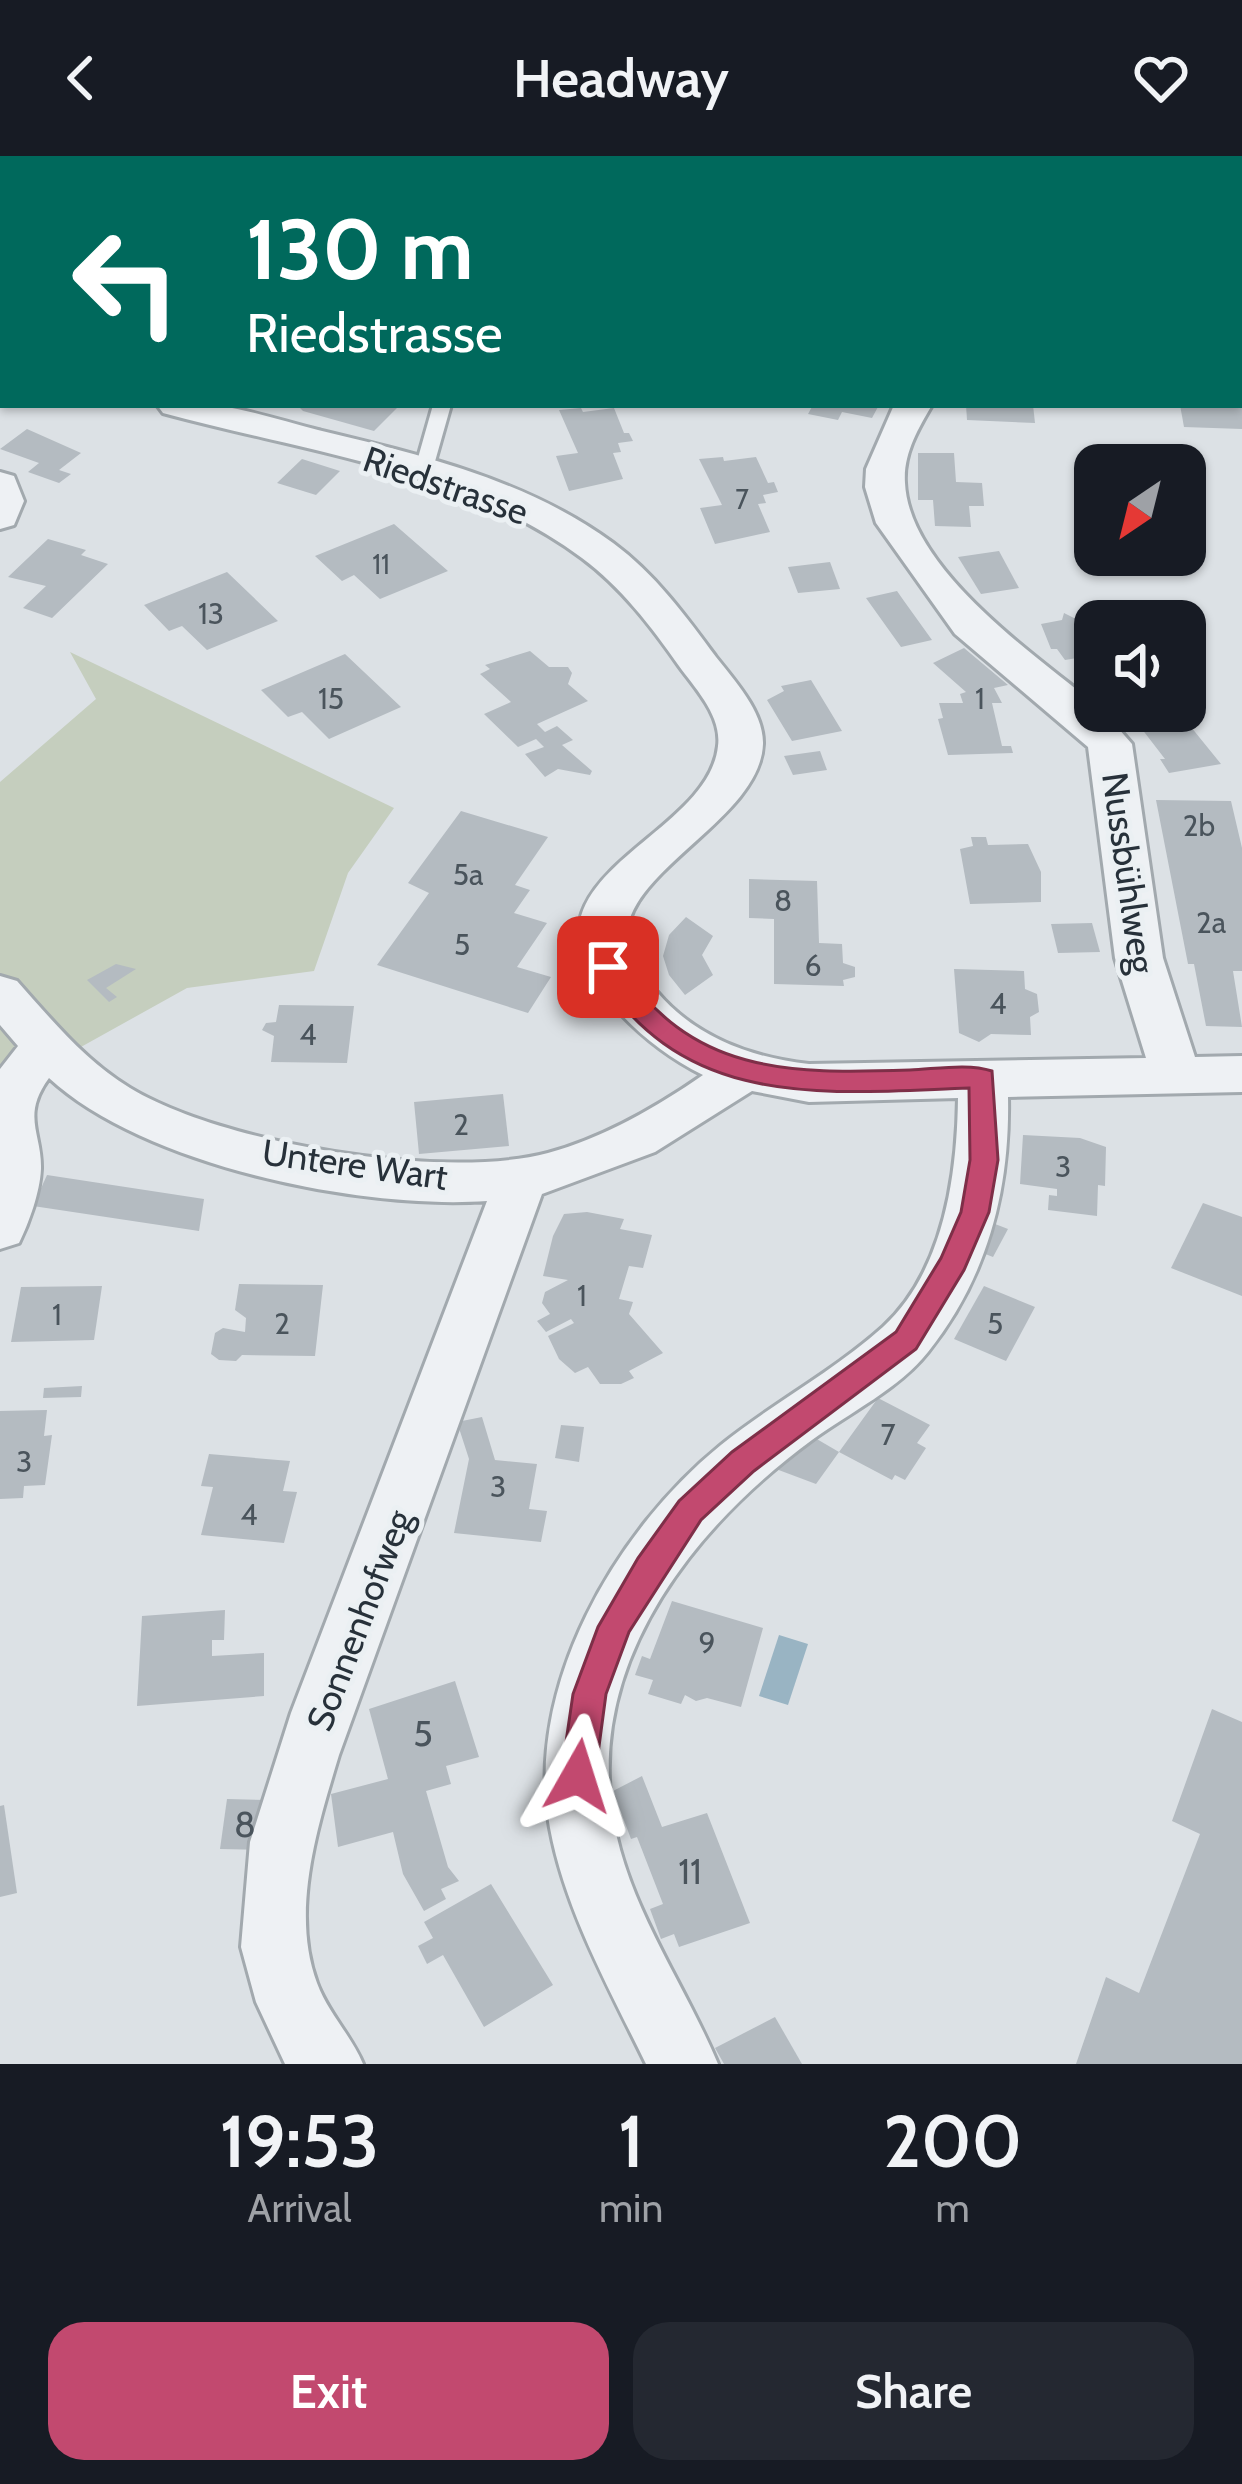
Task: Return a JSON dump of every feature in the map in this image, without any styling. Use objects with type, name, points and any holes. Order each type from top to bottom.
[{"type":"street","name":"Riedstrasse","points":[[187,408],[423,472],[526,508],[601,553],[662,611],[735,717],[741,741],[735,772],[722,791],[625,880],[611,906],[602,939],[608,967],[624,993],[669,1034],[741,1073],[808,1083],[1242,1074]]},
{"type":"street","name":"Nussbühlweg","points":[[911,408],[888,450],[885,503],[895,527],[956,610],[987,642],[1090,720],[1110,744],[1145,992],[1159,1038],[1179,1075]]},
{"type":"street","points":[[0,484],[4,501],[0,517]]},
{"type":"street","name":"Untere Wart","points":[[0,993],[45,1046],[112,1102],[170,1130],[308,1165],[410,1180],[519,1179],[630,1139],[694,1107],[741,1073]]},
{"type":"street","points":[[0,1228],[15,1168],[6,1129],[16,1084],[45,1046]]},
{"type":"street","points":[[683,2064],[606,1900],[578,1804],[579,1748],[590,1694],[615,1627],[690,1510],[743,1462],[906,1340],[924,1315],[975,1212],[984,1160],[983,1078]]},
{"type":"street","name":"Sonnenhofweg","points":[[328,2064],[281,1974],[273,1934],[280,1860],[323,1713],[510,1218],[519,1179]]},
{"type":"lane","points":[[423,472],[441,408]]},
{"type":"green space","points":[[70,652],[394,808],[348,873],[314,971],[187,988],[0,1092],[0,782],[96,699]]},
{"type":"water","points":[[779,1635],[808,1644],[788,1705],[759,1696]]},
{"type":"building","points":[[300,408],[397,408],[374,431]]},
{"type":"building","points":[[581,408],[583,412],[614,408],[624,433],[633,441],[618,443],[621,452],[613,453],[623,479],[569,491],[556,456],[578,453],[559,410]]},
{"type":"building","points":[[811,408],[877,408],[872,418],[842,412],[838,420],[808,414]]},
{"type":"building","points":[[966,408],[1033,408],[1035,423],[967,420]]},
{"type":"building","points":[[1181,408],[1242,408],[1242,429],[1184,427]]},
{"type":"building","points":[[27,429],[81,453],[59,470],[71,474],[59,483],[28,472],[39,463],[0,449]]},
{"type":"building","points":[[918,453],[954,453],[956,482],[982,483],[984,506],[969,506],[971,527],[935,526],[933,500],[918,500]]},
{"type":"building","points":[[723,457],[724,461],[756,457],[768,483],[774,482],[778,492],[763,495],[766,503],[758,504],[770,532],[715,544],[700,508],[722,505],[699,459]]},
{"type":"building","points":[[302,459],[340,471],[316,495],[277,483]]},
{"type":"building","points":[[394,524],[448,571],[380,599],[354,575],[342,581],[315,556]]},
{"type":"building","points":[[48,539],[86,550],[81,555],[108,564],[52,618],[23,608],[46,586],[8,577]]},
{"type":"building","points":[[999,551],[1019,588],[981,594],[958,557]]},
{"type":"building","points":[[830,562],[840,589],[798,593],[788,567]]},
{"type":"building","points":[[227,572],[278,621],[207,650],[182,626],[169,631],[144,605]]},
{"type":"building","points":[[897,591],[932,640],[901,647],[866,598]]},
{"type":"building","points":[[1064,613],[1074,618],[1074,658],[1065,660],[1057,649],[1051,649],[1041,624],[1062,620]]},
{"type":"building","points":[[964,648],[1008,685],[994,688],[1002,703],[992,703],[1002,746],[1011,746],[1013,753],[948,755],[938,719],[943,718],[939,703],[963,703],[960,694],[966,692],[933,663]]},
{"type":"building","points":[[530,651],[549,667],[568,667],[572,673],[568,684],[588,701],[537,724],[545,732],[557,726],[573,740],[562,745],[592,771],[590,775],[558,769],[545,777],[525,754],[544,747],[536,739],[518,747],[484,714],[511,702],[480,674],[490,669],[485,665]]},
{"type":"building","points":[[345,654],[401,707],[329,739],[302,712],[288,717],[261,690]]},
{"type":"building","points":[[811,680],[842,731],[792,741],[767,700],[784,691],[781,686]]},
{"type":"building","points":[[1144,732],[1195,732],[1221,764],[1169,773],[1160,759],[1165,759]]},
{"type":"building","points":[[820,751],[827,770],[793,775],[784,756]]},
{"type":"building","points":[[1156,800],[1231,801],[1242,848],[1242,971],[1233,971],[1242,1027],[1206,1026],[1194,964],[1188,964]]},
{"type":"building","points":[[461,811],[548,837],[515,885],[530,890],[514,913],[547,923],[517,967],[551,977],[528,1013],[377,965],[429,893],[408,883]]},
{"type":"building","points":[[971,837],[986,837],[988,845],[1028,844],[1041,872],[1041,902],[970,904],[960,849],[973,846]]},
{"type":"building","points":[[749,879],[817,881],[819,943],[842,944],[843,963],[855,967],[855,977],[843,980],[844,986],[774,984],[774,919],[749,918]]},
{"type":"building","points":[[686,917],[713,936],[702,955],[713,975],[685,995],[669,975],[663,956],[669,935]]},
{"type":"building","points":[[1092,923],[1100,952],[1058,953],[1051,924]]},
{"type":"building","points":[[116,964],[136,969],[106,988],[117,997],[109,1002],[87,980]]},
{"type":"building","points":[[954,969],[1024,971],[1025,989],[1037,994],[1039,1012],[1030,1017],[1031,1035],[991,1034],[979,1042],[959,1033]]},
{"type":"building","points":[[279,1005],[354,1006],[347,1063],[271,1062],[274,1036],[262,1030],[266,1023],[276,1022]]},
{"type":"building","points":[[503,1094],[509,1146],[419,1154],[414,1102]]},
{"type":"building","points":[[1023,1135],[1080,1138],[1106,1147],[1105,1186],[1098,1185],[1097,1216],[1048,1210],[1049,1195],[1057,1196],[1057,1189],[1020,1184]]},
{"type":"building","points":[[47,1175],[204,1199],[199,1231],[33,1206]]},
{"type":"building","points":[[1203,1203],[1242,1217],[1242,1296],[1171,1268]]},
{"type":"building","points":[[587,1212],[624,1219],[620,1229],[652,1235],[643,1268],[629,1266],[619,1299],[633,1302],[629,1314],[663,1353],[629,1371],[634,1378],[621,1384],[600,1384],[588,1367],[575,1373],[559,1359],[548,1336],[574,1323],[571,1319],[546,1332],[537,1321],[550,1314],[542,1303],[545,1292],[568,1280],[543,1276],[553,1236],[564,1214]]},
{"type":"building","points":[[990,1222],[1008,1229],[993,1257],[975,1250]]},
{"type":"building","points":[[239,1284],[323,1285],[315,1356],[242,1355],[236,1361],[219,1360],[211,1354],[215,1333],[223,1328],[245,1332],[246,1318],[235,1310]]},
{"type":"building","points":[[102,1286],[94,1340],[11,1342],[21,1287]]},
{"type":"building","points":[[984,1286],[1035,1307],[1006,1361],[954,1339]]},
{"type":"building","points":[[82,1386],[81,1397],[43,1398],[44,1388]]},
{"type":"building","points":[[878,1398],[930,1425],[917,1443],[926,1448],[905,1480],[895,1475],[892,1480],[839,1452]]},
{"type":"building","points":[[47,1410],[44,1436],[52,1435],[45,1485],[24,1486],[23,1498],[0,1499],[0,1411]]},
{"type":"building","points":[[482,1417],[495,1460],[537,1464],[529,1509],[547,1511],[541,1542],[454,1533],[469,1459],[457,1422]]},
{"type":"building","points":[[561,1425],[584,1427],[579,1462],[555,1458]]},
{"type":"building","points":[[815,1438],[839,1452],[816,1484],[776,1469]]},
{"type":"building","points":[[209,1454],[290,1461],[283,1491],[297,1492],[284,1543],[201,1535],[213,1487],[201,1486]]},
{"type":"building","points":[[672,1601],[763,1628],[741,1707],[685,1695],[681,1704],[648,1694],[653,1680],[635,1675],[642,1656],[650,1659]]},
{"type":"building","points":[[225,1610],[224,1640],[212,1640],[212,1656],[264,1653],[264,1696],[137,1706],[142,1616]]},
{"type":"building","points":[[455,1681],[479,1757],[446,1766],[451,1784],[426,1791],[448,1867],[459,1881],[441,1889],[446,1899],[424,1911],[403,1874],[393,1832],[338,1847],[331,1794],[388,1779],[369,1709]]},
{"type":"building","points":[[1212,1709],[1242,1722],[1242,2064],[1076,2064],[1106,1977],[1139,1993],[1200,1834],[1172,1821]]},
{"type":"building","points":[[642,1776],[662,1827],[707,1813],[750,1923],[679,1947],[674,1934],[661,1939],[650,1909],[663,1904],[613,1791]]},
{"type":"building","points":[[227,1799],[270,1800],[263,1850],[220,1849]]},
{"type":"building","points":[[4,1805],[17,1893],[0,1897],[0,1806]]},
{"type":"building","points":[[491,1884],[553,1985],[484,2027],[443,1955],[427,1964],[418,1946],[433,1938],[424,1922]]},
{"type":"building","points":[[775,2017],[802,2064],[724,2064],[715,2048]]},
{"type":"route","points":[[578,1776],[590,1694],[615,1627],[649,1568],[690,1510],[743,1462],[906,1340],[954,1262],[975,1212],[984,1160],[983,1078],[808,1083],[741,1073],[669,1034],[624,993],[608,967]]}]
